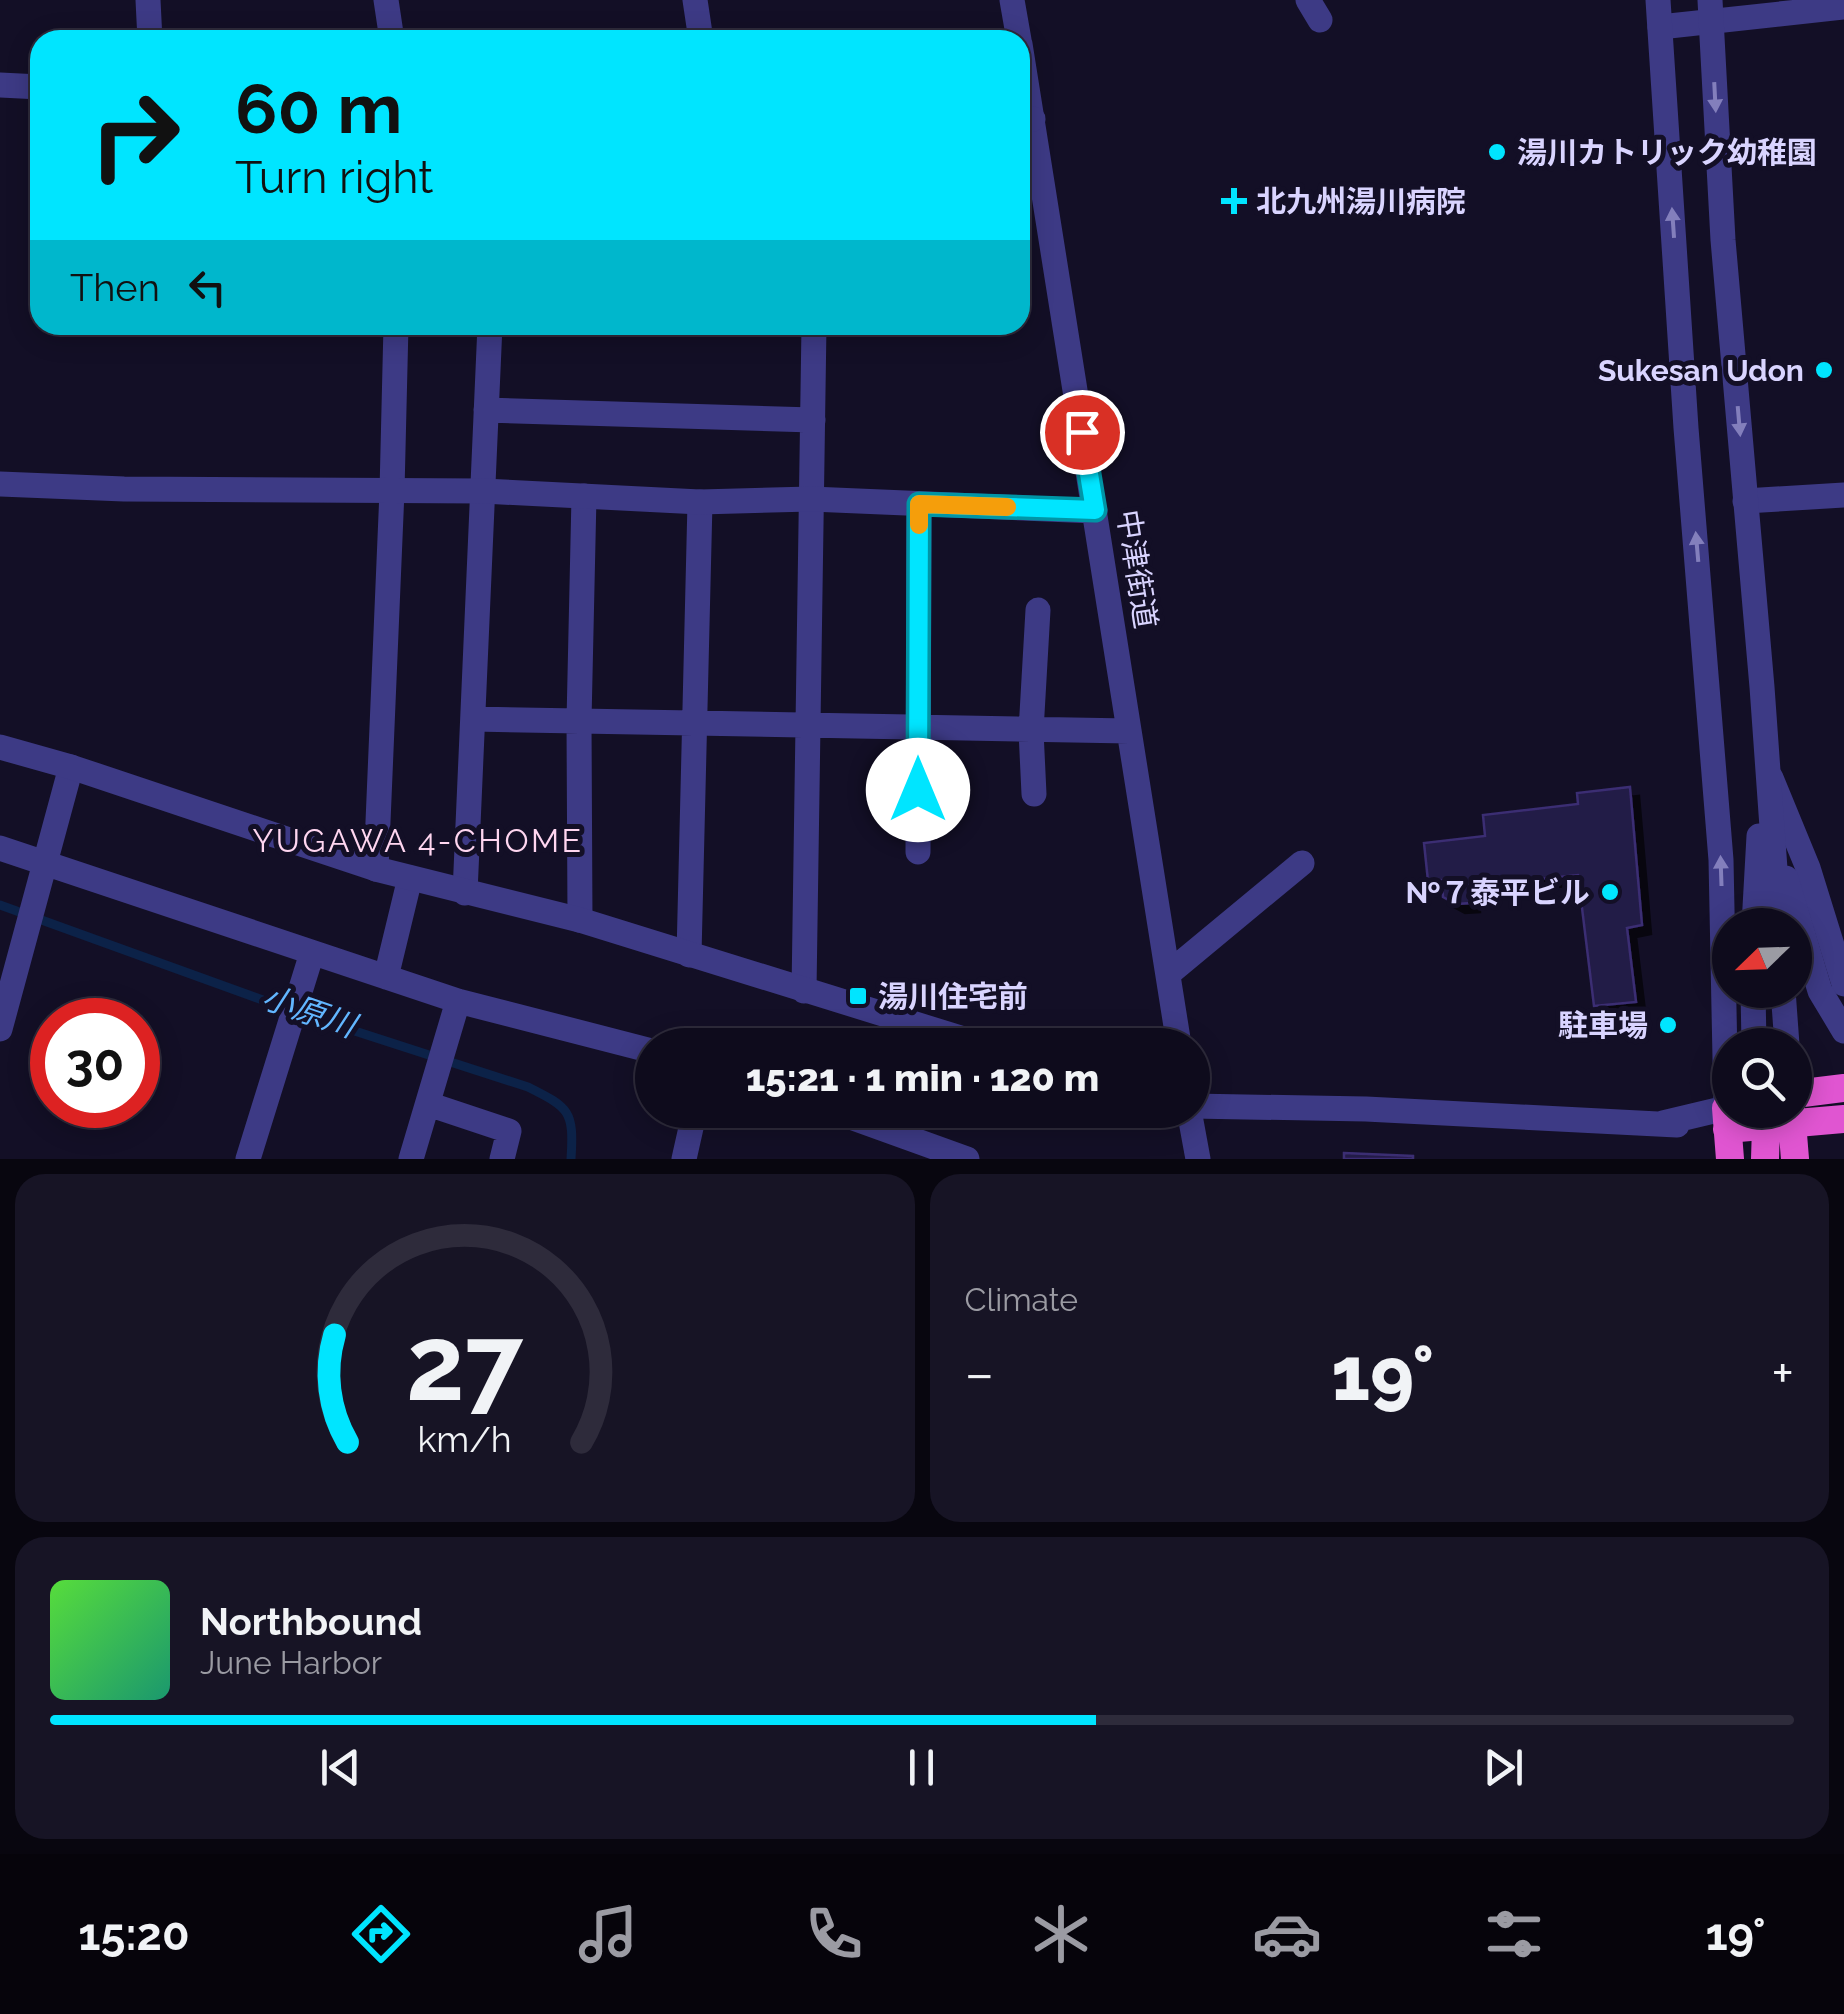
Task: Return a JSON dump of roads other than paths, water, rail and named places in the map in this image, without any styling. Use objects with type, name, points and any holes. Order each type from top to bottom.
[{"type":"highway","points":[[1812,1092],[1844,1088]]},
{"type":"highway","points":[[1812,1118],[1844,1119]]},
{"type":"highway","points":[[1730,1159],[1749,1128]]},
{"type":"highway","points":[[1759,1128],[1765,1159]]},
{"type":"highway","points":[[1767,1128],[1795,1159]]},
{"type":"street","points":[[148,0],[150,30]]},
{"type":"street","points":[[386,0],[390,30]]},
{"type":"street","points":[[695,0],[700,30]]},
{"type":"street","name":"中津街道","points":[[1012,0],[1018,30]]},
{"type":"street","points":[[1658,0],[1686,428],[1722,860],[1744,1028]]},
{"type":"street","points":[[1660,27],[1711,12],[1843,5]]},
{"type":"street","points":[[1711,12],[1723,240],[1778,908]]},
{"type":"street","points":[[0,86],[30,87]]},
{"type":"street","name":"中津街道","points":[[1030,135],[1095,510],[1176,1028]]},
{"type":"street","points":[[376,869],[396,335]]},
{"type":"street","points":[[465,894],[490,335]]},
{"type":"street","points":[[804,991],[814,335]]},
{"type":"street","points":[[486,410],[813,420]]},
{"type":"street","points":[[0,484],[124,489],[483,491],[700,502],[812,500],[1095,510]]},
{"type":"street","points":[[580,920],[584,496]]},
{"type":"street","points":[[1745,501],[1844,496]]},
{"type":"street","points":[[689,955],[700,502]]},
{"type":"street","points":[[918,852],[919,504]]},
{"type":"street","points":[[1034,794],[1031,730],[1038,610]]},
{"type":"street","points":[[473,719],[1129,732]]},
{"type":"street","points":[[1755,908],[1766,737]]},
{"type":"street","points":[[0,748],[71,766],[376,869],[580,920],[927,1028]]},
{"type":"street","points":[[0,1029],[71,766]]},
{"type":"street","points":[[1769,774],[1808,868],[1844,984]]},
{"type":"street","points":[[1772,830],[1820,991],[1844,1030]]},
{"type":"street","points":[[0,848],[458,1000],[635,1047]]},
{"type":"street","points":[[1168,974],[1302,863]]},
{"type":"street","points":[[386,977],[410,878]]},
{"type":"street","points":[[248,1159],[312,953]]},
{"type":"street","points":[[411,1159],[458,1000]]},
{"type":"street","points":[[428,1104],[509,1132],[502,1159]]},
{"type":"street","points":[[1210,1108],[1366,1109],[1663,1124],[1712,1120]]},
{"type":"street","points":[[684,1159],[691,1128]]},
{"type":"street","points":[[881,1128],[967,1159]]},
{"type":"street","points":[[1194,1128],[1198,1159]]},
{"type":"waterway","name":"小原川","points":[[0,905],[293,1011],[528,1087],[553,1100],[566,1113],[571,1130],[571,1159]]},
{"type":"place","name":"湯川カトリック幼稚園","points":[[1497,152]]},
{"type":"place","name":"北九州湯川病院","points":[[1234,201]]},
{"type":"place","name":"Sukesan Udon","points":[[1824,370]]},
{"type":"place","name":"№７泰平ビル","points":[[1610,892]]},
{"type":"place","name":"湯川住宅前","points":[[858,996]]},
{"type":"place","name":"駐車場","points":[[1668,1025]]},
{"type":"district","name":"YUGAWA 4-CHOME","points":[[418,840]]}]
